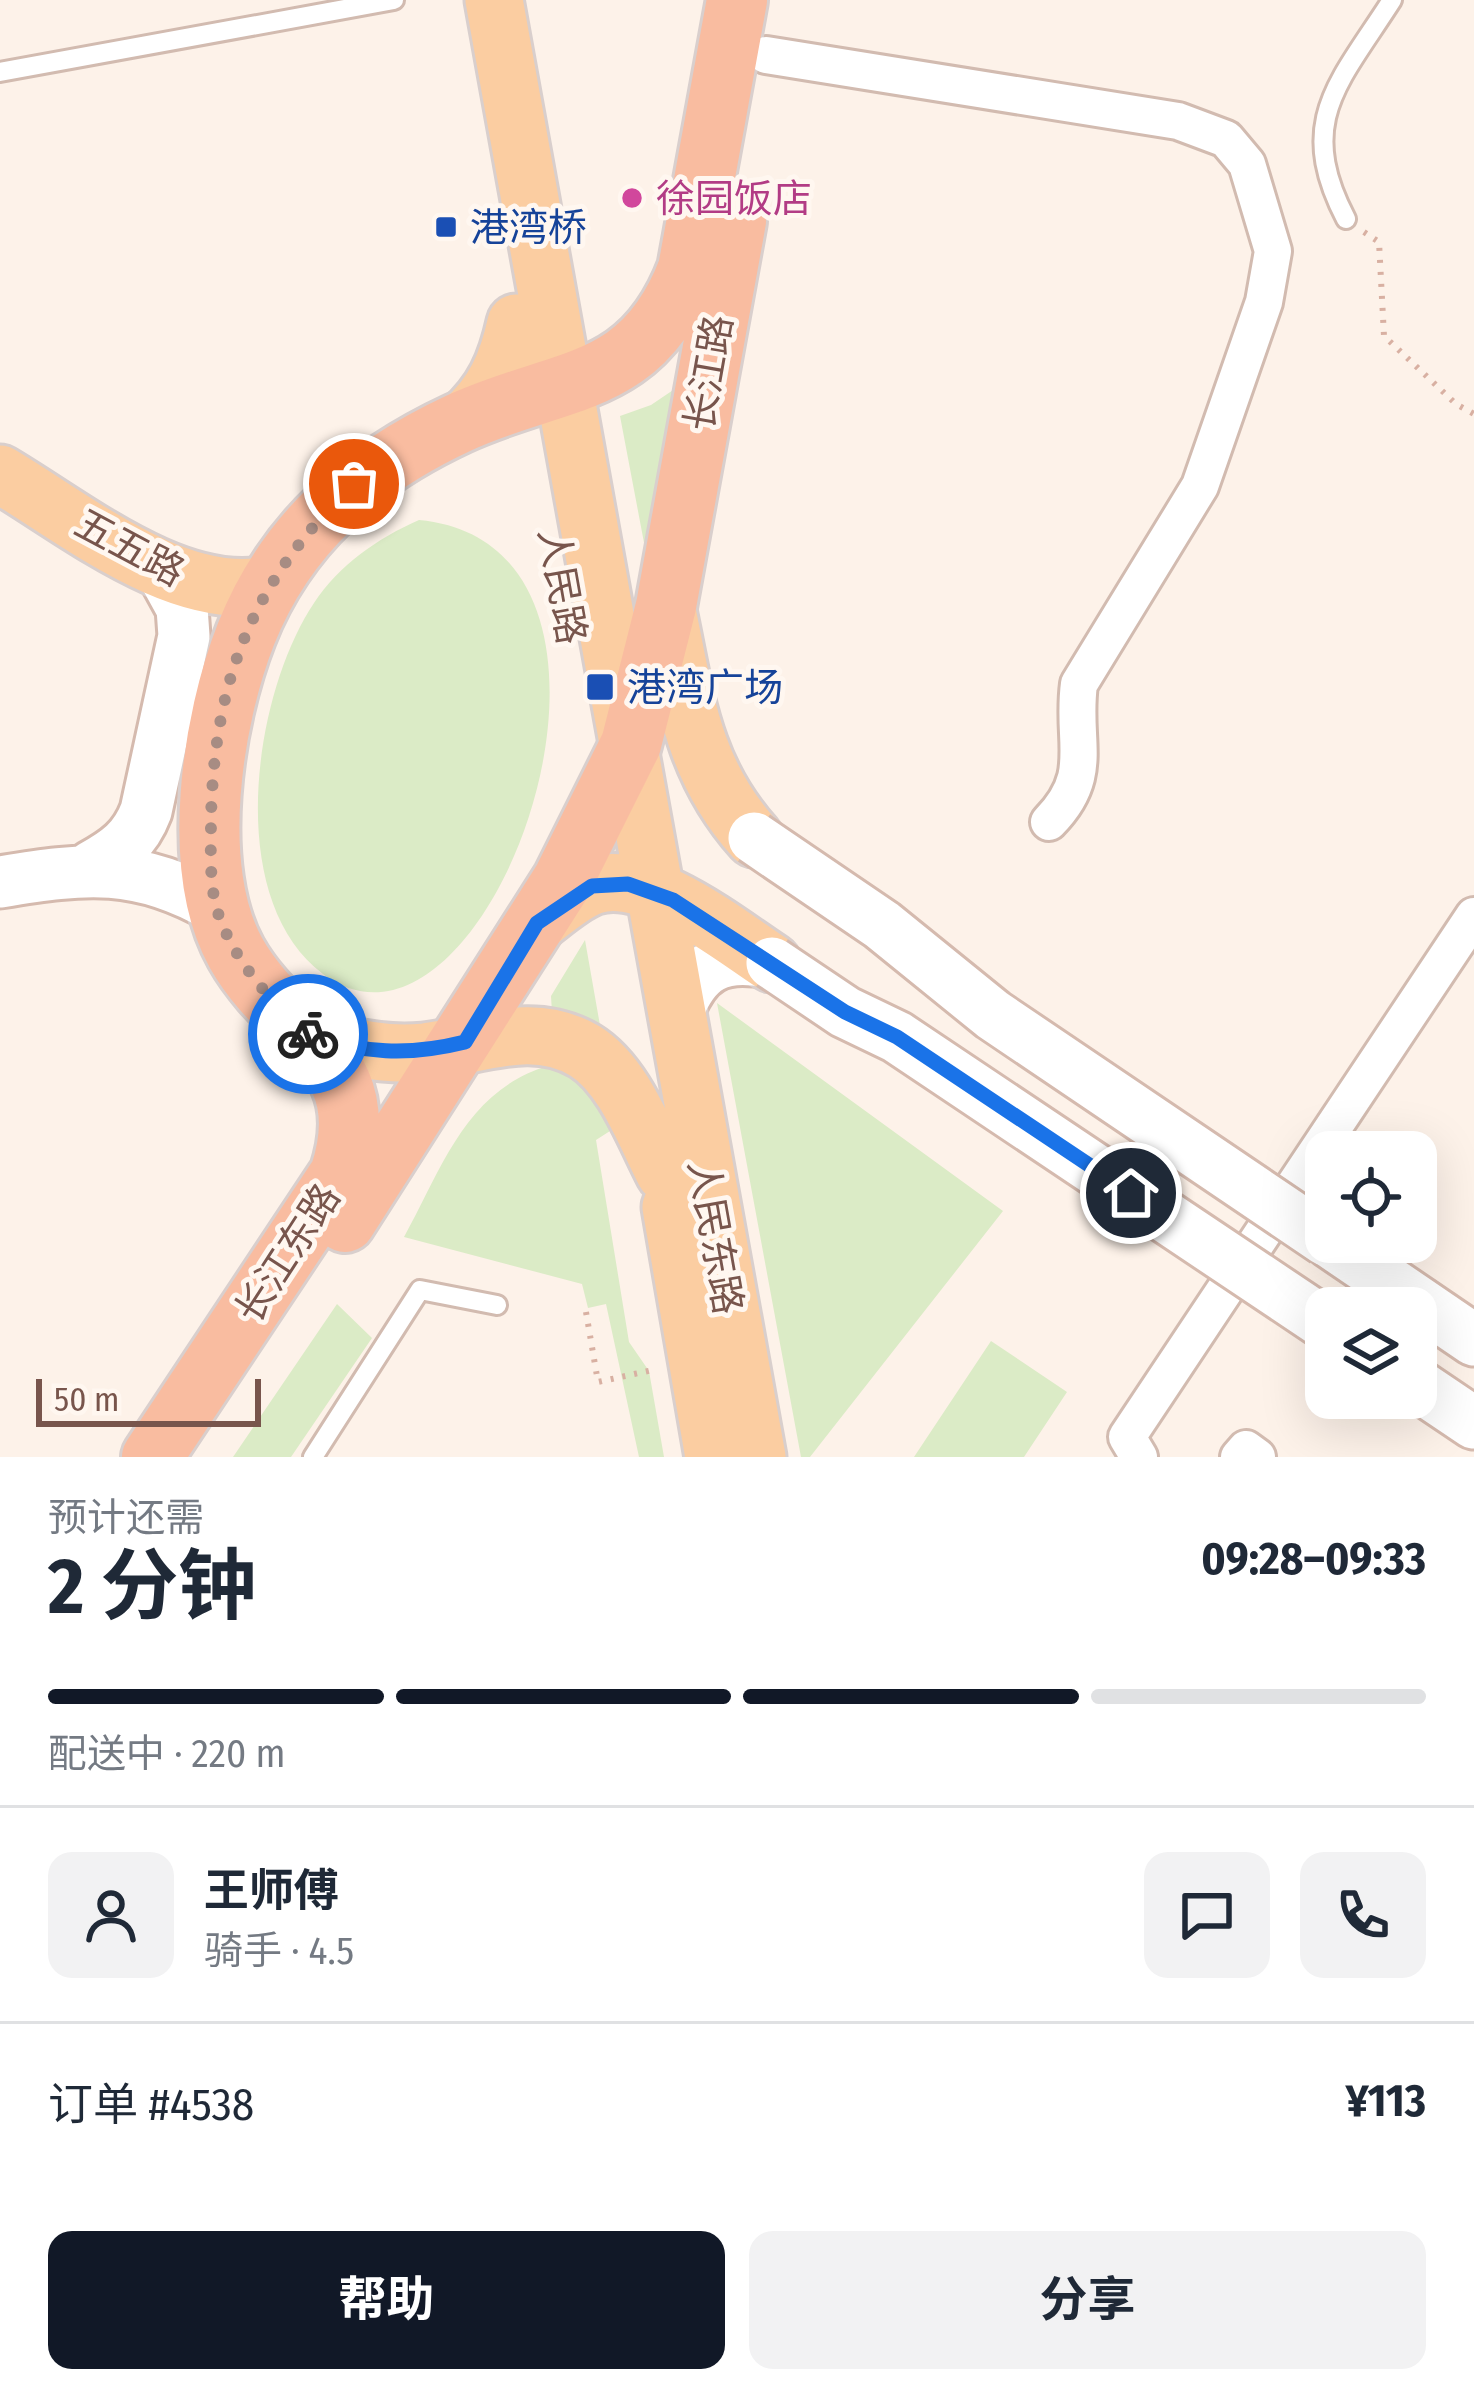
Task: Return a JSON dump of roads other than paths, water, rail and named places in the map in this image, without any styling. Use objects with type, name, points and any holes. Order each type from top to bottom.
[{"type":"highway","name":"长江路","points":[[548,391],[616,364],[646,343],[673,310],[688,269],[737,0]]},
{"type":"highway","name":"长江路","points":[[632,744],[666,606],[771,27]]},
{"type":"highway","name":"长江东路","points":[[152,1457],[340,1174],[350,1145],[350,1114],[330,1058],[236,954],[216,907],[212,779],[224,706],[244,637],[268,585],[303,533],[354,484],[461,422],[548,391]]},
{"type":"highway","name":"长江东路","points":[[189,1457],[465,1042],[537,923],[632,744]]},
{"type":"main road","name":"人民路","points":[[455,0],[535,319]]},
{"type":"main road","name":"人民路","points":[[494,0],[602,807],[635,888],[676,1018]]},
{"type":"main road","points":[[461,422],[483,404],[535,319]]},
{"type":"main road","name":"人民路","points":[[548,391],[632,744],[635,888],[665,1173]]},
{"type":"main road","name":"五五路","points":[[0,474],[160,568],[209,588],[268,585]]},
{"type":"main road","points":[[91,867],[138,832],[146,811],[184,636],[182,608],[160,568]]},
{"type":"main road","points":[[666,606],[700,759],[724,805],[754,838],[882,925],[993,1015],[1305,1225]]},
{"type":"main road","points":[[0,882],[91,867],[152,878],[216,907]]},
{"type":"main road","points":[[537,923],[592,886],[635,888],[772,963],[845,1012],[897,1037],[1305,1310]]},
{"type":"main road","points":[[676,1018],[687,986],[704,967],[740,957],[772,963]]},
{"type":"main road","name":"人民东路","points":[[676,1018],[757,1457]]},
{"type":"main road","points":[[308,1034],[347,1048],[386,1053],[428,1052],[514,1034],[556,1039],[588,1052],[617,1085],[665,1173]]},
{"type":"main road","name":"人民东路","points":[[665,1173],[714,1457]]},
{"type":"main road","points":[[1360,1263],[1474,1340]]},
{"type":"main road","points":[[1437,1398],[1474,1423]]},
{"type":"street","points":[[771,27],[1178,121],[1226,140],[1247,164],[1273,251],[1264,302],[1200,486],[1079,684],[1074,722],[1083,767],[1071,800],[1048,822]]},
{"type":"street","points":[[1133,1447],[1474,916]]},
{"type":"street","points":[[1240,1457],[1246,1449],[1258,1457]]},
{"type":"lane","points":[[0,72],[394,0]]},
{"type":"lane","points":[[1346,220],[1323,170],[1329,98],[1392,0]]},
{"type":"lane","points":[[313,1457],[420,1290],[497,1304]]},
{"type":"place","name":"徐园饭店","points":[[632,198]]},
{"type":"place","name":"港湾桥","points":[[446,227]]},
{"type":"place","name":"港湾广场","points":[[600,687]]}]
